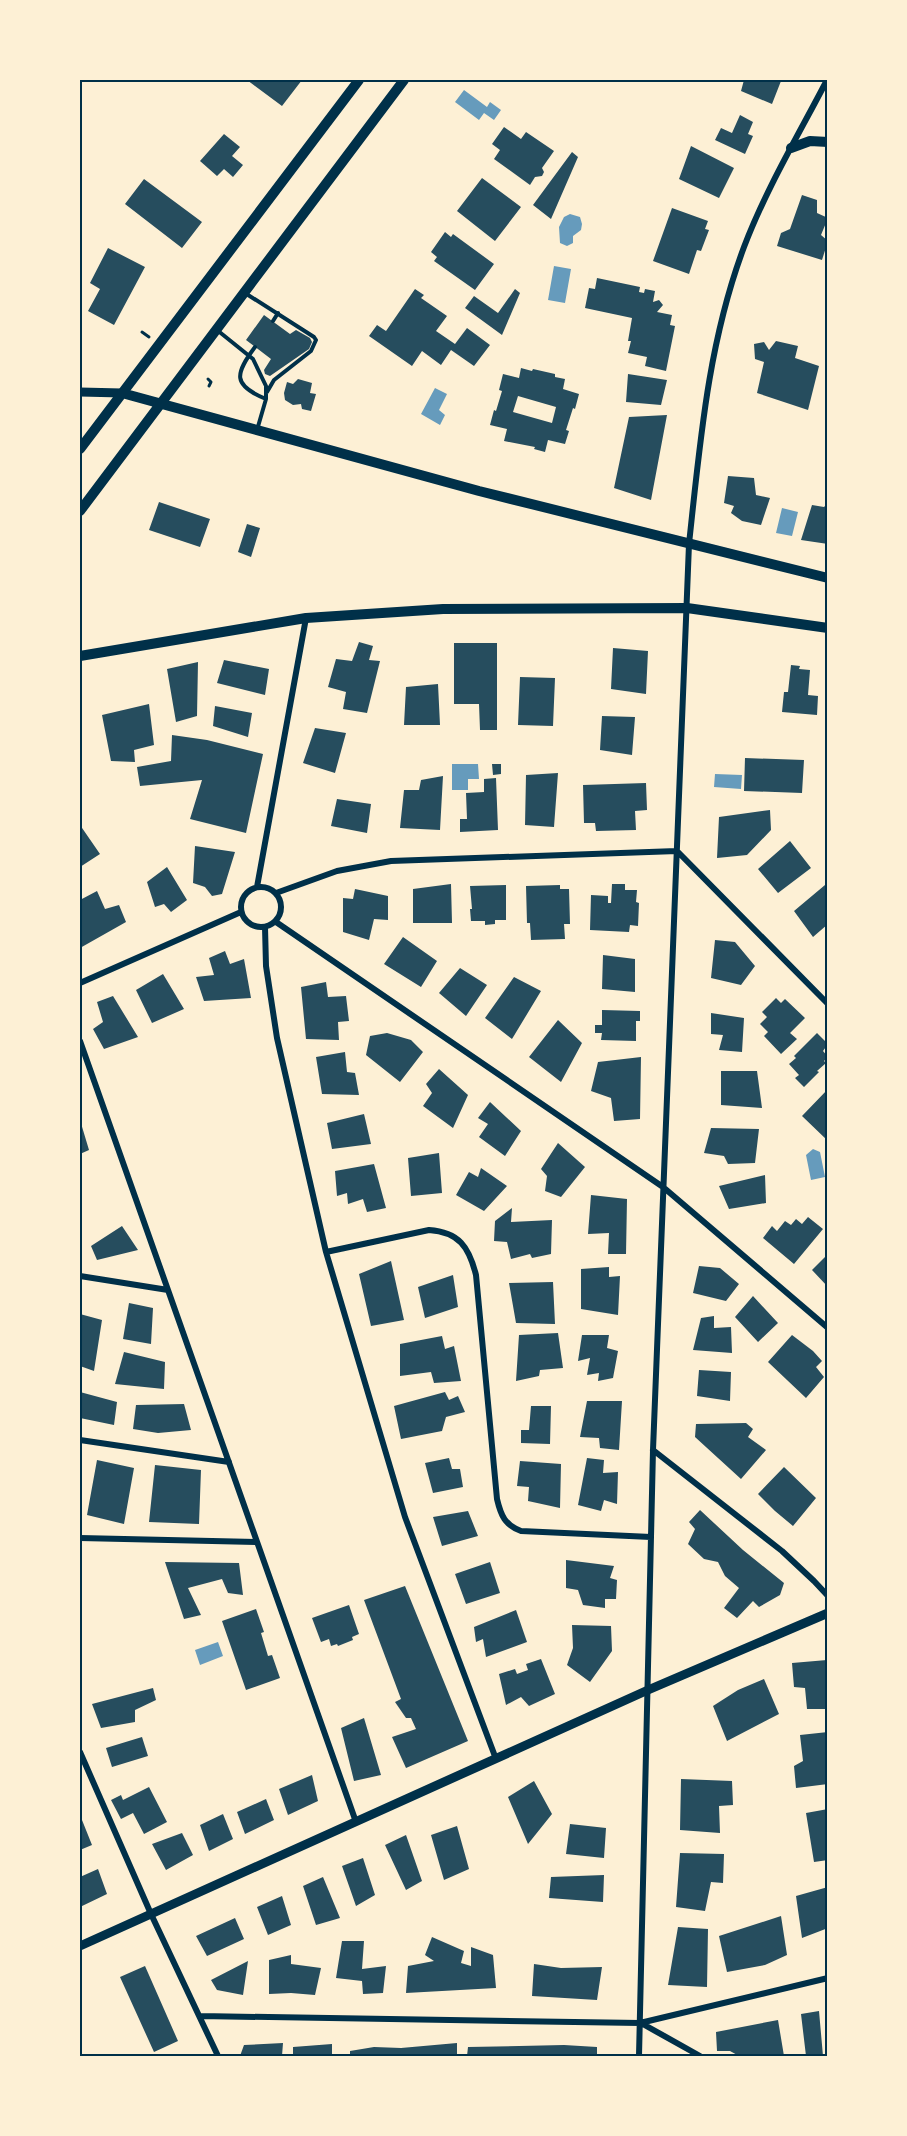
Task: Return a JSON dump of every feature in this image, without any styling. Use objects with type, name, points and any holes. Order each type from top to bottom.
[{"type":"main road","points":[[80,449],[359,80]]},
{"type":"main road","points":[[80,511],[404,80]]},
{"type":"main road","points":[[792,148],[810,141],[828,142]]},
{"type":"main road","points":[[122,393],[479,491],[828,578]]},
{"type":"main road","points":[[80,656],[306,618],[443,609],[687,608],[828,628]]},
{"type":"street","points":[[639,2056],[653,1450],[663,1187],[690,544],[702,415],[724,308],[752,228],[827,80]]},
{"type":"street","points":[[80,392],[122,393]]},
{"type":"street","points":[[257,887],[306,618]]},
{"type":"street","points":[[276,893],[337,871],[391,861],[677,851],[828,1004]]},
{"type":"street","points":[[257,887],[271,889],[276,893],[282,904],[276,922],[265,927],[253,926],[244,918],[241,912],[246,893],[257,887]]},
{"type":"street","points":[[80,983],[241,912]]},
{"type":"street","points":[[276,922],[663,1187],[828,1328]]},
{"type":"street","points":[[265,927],[266,966],[277,1038],[326,1252],[405,1517],[496,1760]]},
{"type":"street","points":[[80,1041],[356,1822]]},
{"type":"street","points":[[326,1252],[429,1230],[444,1231],[456,1236],[472,1259],[476,1275],[497,1499],[501,1515],[508,1526],[521,1531],[651,1538]]},
{"type":"street","points":[[80,1276],[168,1290]]},
{"type":"street","points":[[80,1440],[229,1462]]},
{"type":"street","points":[[653,1450],[782,1551],[828,1596]]},
{"type":"street","points":[[80,1538],[257,1542]]},
{"type":"street","points":[[80,1946],[648,1690],[828,1613]]},
{"type":"street","points":[[80,1752],[151,1914],[218,2056]]},
{"type":"street","points":[[200,2016],[640,2023],[828,1978]]},
{"type":"street","points":[[640,2023],[700,2056]]},
{"type":"lane","points":[[244,293],[314,337],[316,344],[311,351],[274,380],[267,392],[257,430]]},
{"type":"lane","points":[[273,321],[278,314]]},
{"type":"lane","points":[[216,330],[253,359],[267,392]]},
{"type":"lane","points":[[255,347],[239,375],[240,383],[252,393],[266,399]]},
{"type":"path","points":[[142,332],[149,337]]},
{"type":"path","points":[[208,380],[211,382],[209,386]]},
{"type":"water","points":[[464,90],[487,107],[490,102],[501,110],[494,120],[484,113],[479,120],[455,102]]},
{"type":"water","points":[[570,214],[580,217],[582,224],[581,230],[573,236],[573,243],[567,246],[560,243],[559,227],[564,217]]},
{"type":"water","points":[[554,266],[571,269],[565,303],[548,300]]},
{"type":"water","points":[[435,388],[447,394],[439,410],[445,415],[440,425],[421,414]]},
{"type":"water","points":[[782,508],[798,512],[792,536],[776,533]]},
{"type":"water","points":[[452,764],[478,764],[479,779],[468,779],[468,790],[452,790]]},
{"type":"water","points":[[715,774],[742,775],[741,789],[714,787]]},
{"type":"water","points":[[813,1149],[820,1152],[825,1177],[811,1180],[806,1155]]},
{"type":"water","points":[[218,1642],[223,1656],[200,1665],[195,1650]]},
{"type":"building","points":[[247,80],[302,80],[282,106]]},
{"type":"building","points":[[744,80],[781,81],[772,104],[741,91]]},
{"type":"building","points":[[740,115],[753,122],[748,134],[753,136],[745,154],[715,140],[721,128],[732,133]]},
{"type":"building","points":[[504,127],[521,139],[526,132],[554,151],[542,168],[544,172],[542,176],[535,177],[530,185],[494,159],[500,150],[492,144]]},
{"type":"building","points":[[224,134],[240,147],[232,156],[243,165],[233,177],[224,169],[217,176],[200,161]]},
{"type":"building","points":[[691,146],[734,168],[719,198],[679,179]]},
{"type":"building","points":[[572,152],[578,157],[551,219],[533,205]]},
{"type":"building","points":[[482,178],[521,207],[495,241],[457,211]]},
{"type":"building","points":[[144,179],[202,222],[182,248],[125,204]]},
{"type":"building","points":[[802,195],[817,200],[817,213],[828,218],[821,235],[828,241],[822,260],[777,246],[781,233],[790,229]]},
{"type":"building","points":[[672,208],[708,221],[705,229],[709,230],[701,251],[697,250],[689,274],[653,261]]},
{"type":"building","points":[[445,232],[451,237],[453,234],[494,264],[475,290],[434,261],[437,257],[431,252]]},
{"type":"building","points":[[108,248],[145,267],[114,325],[88,311],[100,289],[90,283]]},
{"type":"building","points":[[597,278],[640,287],[639,292],[644,293],[645,289],[655,291],[653,302],[659,300],[663,305],[657,312],[672,315],[670,325],[675,326],[666,371],[645,366],[647,357],[628,353],[632,318],[585,308],[589,288],[595,289]]},
{"type":"building","points":[[415,289],[424,295],[421,298],[447,316],[436,331],[455,344],[467,328],[490,345],[474,366],[451,350],[441,365],[422,351],[412,366],[369,336],[377,325],[386,331]]},
{"type":"building","points":[[515,289],[520,293],[502,335],[465,308],[474,296],[498,313]]},
{"type":"building","points":[[264,315],[290,334],[296,330],[310,338],[312,342],[309,349],[270,376],[265,374],[264,370],[271,359],[246,340]]},
{"type":"building","points":[[776,341],[798,346],[795,358],[819,366],[808,410],[757,393],[764,362],[755,359],[754,344],[764,342],[769,350]]},
{"type":"building","points":[[521,368],[555,374],[555,377],[565,379],[563,389],[579,394],[566,430],[569,431],[565,444],[548,440],[545,452],[534,449],[535,447],[504,441],[507,429],[490,425],[502,391],[499,390],[503,374],[519,378]],"holes":[[[518,396],[556,407],[552,423],[513,412]]]},
{"type":"building","points":[[628,374],[667,380],[661,405],[626,402]]},
{"type":"building","points":[[298,379],[312,383],[310,393],[316,394],[311,411],[302,409],[301,404],[293,405],[285,400],[287,382],[293,384]]},
{"type":"building","points":[[667,415],[651,500],[614,488],[629,417]]},
{"type":"building","points":[[728,476],[754,478],[756,495],[770,498],[761,525],[742,521],[731,513],[734,506],[724,503]]},
{"type":"building","points":[[159,502],[210,519],[200,547],[149,530]]},
{"type":"building","points":[[828,503],[828,544],[801,540],[812,505],[824,507]]},
{"type":"building","points":[[247,524],[260,528],[251,557],[238,552]]},
{"type":"building","points":[[359,642],[373,646],[369,660],[380,661],[367,713],[343,709],[346,692],[328,687],[336,659],[352,661]]},
{"type":"building","points":[[454,643],[497,643],[497,730],[480,730],[479,704],[454,704]]},
{"type":"building","points":[[613,648],[648,651],[646,694],[611,689]]},
{"type":"building","points":[[224,660],[269,669],[265,695],[217,683]]},
{"type":"building","points":[[198,662],[197,716],[176,722],[167,669]]},
{"type":"building","points":[[791,665],[800,666],[799,669],[810,670],[808,695],[818,696],[817,715],[782,712],[784,692],[788,692]]},
{"type":"building","points":[[520,677],[555,678],[553,726],[518,725]]},
{"type":"building","points":[[438,684],[440,725],[404,725],[406,687]]},
{"type":"building","points":[[149,704],[154,745],[134,750],[135,762],[111,761],[102,715]]},
{"type":"building","points":[[215,706],[252,713],[248,737],[213,726]]},
{"type":"building","points":[[602,716],[635,717],[632,755],[600,750]]},
{"type":"building","points":[[315,728],[346,733],[335,773],[303,763]]},
{"type":"building","points":[[172,735],[207,740],[263,754],[246,833],[190,819],[202,780],[140,786],[137,767],[171,761]]},
{"type":"building","points":[[745,758],[804,760],[802,793],[744,791]]},
{"type":"building","points":[[492,764],[501,764],[501,774],[493,775]]},
{"type":"building","points":[[558,773],[554,827],[525,825],[526,775]]},
{"type":"building","points":[[443,776],[440,830],[400,828],[404,790],[419,790],[421,780]]},
{"type":"building","points":[[496,778],[498,830],[460,832],[460,819],[467,819],[466,793],[484,792],[484,779]]},
{"type":"building","points":[[646,783],[647,810],[635,811],[636,830],[596,831],[595,823],[584,823],[583,785]]},
{"type":"building","points":[[337,799],[371,804],[367,833],[331,826]]},
{"type":"building","points":[[770,810],[771,830],[747,855],[717,858],[719,817]]},
{"type":"building","points":[[80,825],[100,854],[80,867]]},
{"type":"building","points":[[790,841],[811,868],[778,893],[758,869]]},
{"type":"building","points":[[195,846],[235,852],[222,894],[212,896],[205,887],[193,883]]},
{"type":"building","points":[[167,867],[187,900],[171,912],[164,904],[155,907],[147,882]]},
{"type":"building","points":[[451,884],[452,923],[413,923],[413,889]]},
{"type":"building","points":[[612,884],[625,884],[625,890],[637,890],[638,926],[630,925],[629,932],[590,930],[591,895],[608,896],[608,903],[611,903]]},
{"type":"building","points":[[506,885],[506,920],[495,920],[495,924],[485,925],[485,921],[471,921],[470,886]]},
{"type":"building","points":[[560,885],[560,889],[569,889],[570,924],[564,924],[565,939],[531,940],[530,923],[527,923],[526,886]]},
{"type":"building","points":[[825,885],[828,889],[828,924],[813,937],[794,911]]},
{"type":"building","points":[[355,889],[388,896],[388,920],[374,919],[369,940],[343,932],[343,898],[353,899]]},
{"type":"building","points":[[97,891],[105,909],[119,905],[126,922],[80,948],[80,900]]},
{"type":"building","points":[[403,937],[437,961],[421,987],[384,964]]},
{"type":"building","points":[[715,940],[735,942],[755,966],[741,985],[711,978]]},
{"type":"building","points":[[225,951],[230,964],[244,959],[251,998],[204,1001],[196,977],[214,975],[209,958]]},
{"type":"building","points":[[603,955],[635,959],[635,992],[602,989]]},
{"type":"building","points":[[460,968],[487,985],[466,1016],[439,993]]},
{"type":"building","points":[[163,974],[184,1009],[152,1023],[136,990]]},
{"type":"building","points":[[514,977],[541,991],[512,1039],[485,1018]]},
{"type":"building","points":[[326,982],[328,997],[346,996],[349,1021],[338,1022],[339,1040],[306,1039],[301,987]]},
{"type":"building","points":[[113,996],[138,1037],[104,1049],[93,1029],[103,1022],[97,1002]]},
{"type":"building","points":[[776,998],[781,1003],[785,999],[805,1018],[790,1033],[797,1039],[781,1054],[764,1036],[768,1032],[760,1024],[767,1017],[762,1012]]},
{"type":"building","points":[[602,1010],[640,1011],[640,1021],[636,1021],[636,1041],[601,1040],[602,1033],[595,1033],[595,1025],[602,1025]]},
{"type":"building","points":[[711,1013],[744,1018],[742,1052],[719,1050],[723,1035],[711,1034]]},
{"type":"building","points":[[558,1020],[582,1043],[561,1082],[529,1057]]},
{"type":"building","points":[[387,1033],[411,1040],[423,1052],[400,1082],[366,1055],[370,1036]]},
{"type":"building","points":[[817,1033],[828,1044],[823,1051],[828,1057],[824,1061],[826,1063],[817,1071],[819,1072],[804,1087],[795,1078],[799,1075],[789,1064]]},
{"type":"building","points":[[345,1052],[347,1072],[355,1073],[359,1095],[322,1094],[316,1057]]},
{"type":"building","points":[[641,1057],[640,1119],[614,1121],[611,1098],[591,1091],[598,1062]]},
{"type":"building","points":[[439,1069],[468,1095],[453,1128],[423,1106],[432,1093],[426,1084]]},
{"type":"building","points":[[721,1071],[757,1071],[762,1108],[721,1105]]},
{"type":"building","points":[[828,1089],[828,1141],[802,1116]]},
{"type":"building","points":[[490,1102],[521,1131],[505,1156],[479,1137],[488,1124],[478,1118]]},
{"type":"building","points":[[364,1114],[371,1144],[332,1149],[327,1123]]},
{"type":"building","points":[[80,1120],[89,1150],[80,1154]]},
{"type":"building","points":[[711,1128],[759,1129],[755,1163],[728,1164],[724,1156],[704,1153]]},
{"type":"building","points":[[558,1143],[585,1167],[561,1197],[545,1191],[547,1176],[541,1169]]},
{"type":"building","points":[[439,1153],[442,1193],[411,1196],[408,1158]]},
{"type":"building","points":[[374,1164],[386,1208],[367,1212],[363,1199],[348,1204],[347,1193],[337,1196],[335,1171]]},
{"type":"building","points":[[481,1168],[507,1186],[484,1211],[456,1195],[469,1172],[478,1177]]},
{"type":"building","points":[[765,1175],[766,1203],[729,1209],[719,1186]]},
{"type":"building","points":[[591,1195],[627,1199],[626,1254],[608,1254],[609,1233],[588,1234]]},
{"type":"building","points":[[512,1208],[511,1222],[552,1220],[551,1254],[532,1258],[530,1254],[511,1259],[507,1242],[494,1241],[495,1221]]},
{"type":"building","points":[[808,1217],[823,1229],[794,1264],[763,1238],[772,1226],[777,1231],[785,1221],[791,1225],[796,1219],[802,1224]]},
{"type":"building","points":[[122,1226],[138,1250],[97,1260],[91,1246]]},
{"type":"building","points":[[828,1254],[828,1287],[812,1270]]},
{"type":"building","points":[[391,1261],[404,1320],[371,1326],[359,1274]]},
{"type":"building","points":[[699,1266],[720,1268],[739,1284],[726,1301],[693,1293]]},
{"type":"building","points":[[609,1267],[609,1277],[620,1276],[618,1315],[581,1309],[581,1269]]},
{"type":"building","points":[[453,1275],[458,1307],[425,1318],[418,1287]]},
{"type":"building","points":[[553,1282],[555,1324],[516,1323],[509,1283]]},
{"type":"building","points":[[753,1296],[778,1323],[758,1342],[735,1317]]},
{"type":"building","points":[[129,1303],[153,1308],[151,1344],[123,1339]]},
{"type":"building","points":[[80,1314],[102,1320],[94,1371],[80,1366]]},
{"type":"building","points":[[714,1316],[714,1328],[731,1327],[732,1353],[693,1350],[701,1318]]},
{"type":"building","points":[[558,1333],[563,1368],[540,1370],[539,1376],[516,1381],[519,1335]]},
{"type":"building","points":[[582,1335],[609,1335],[607,1348],[618,1351],[613,1378],[598,1381],[599,1373],[587,1375],[590,1358],[578,1361]]},
{"type":"building","points":[[792,1335],[822,1361],[816,1367],[824,1377],[806,1398],[768,1362]]},
{"type":"building","points":[[442,1336],[445,1349],[454,1346],[461,1381],[434,1383],[431,1372],[400,1376],[400,1344]]},
{"type":"building","points":[[124,1352],[165,1362],[164,1389],[115,1384]]},
{"type":"building","points":[[699,1370],[731,1372],[730,1401],[697,1396]]},
{"type":"building","points":[[80,1392],[117,1402],[114,1425],[80,1418]]},
{"type":"building","points":[[445,1392],[449,1400],[458,1396],[465,1412],[446,1417],[442,1431],[401,1439],[394,1406]]},
{"type":"building","points":[[587,1401],[622,1401],[619,1450],[600,1448],[599,1438],[580,1437]]},
{"type":"building","points":[[184,1404],[191,1430],[158,1433],[133,1429],[136,1405]]},
{"type":"building","points":[[531,1406],[551,1406],[550,1444],[521,1443],[521,1430],[529,1430]]},
{"type":"building","points":[[746,1423],[753,1429],[748,1437],[766,1450],[741,1479],[695,1437],[696,1424]]},
{"type":"building","points":[[449,1458],[452,1469],[460,1469],[463,1487],[433,1493],[425,1463]]},
{"type":"building","points":[[587,1458],[604,1460],[603,1473],[618,1472],[617,1504],[604,1500],[601,1511],[578,1505]]},
{"type":"building","points":[[97,1460],[134,1468],[124,1524],[87,1515]]},
{"type":"building","points":[[520,1461],[561,1464],[560,1508],[528,1501],[529,1487],[517,1486]]},
{"type":"building","points":[[155,1465],[201,1470],[199,1524],[149,1522]]},
{"type":"building","points":[[784,1467],[816,1498],[793,1526],[758,1494]]},
{"type":"building","points":[[700,1510],[743,1550],[784,1583],[780,1595],[759,1607],[753,1601],[737,1618],[724,1608],[739,1588],[725,1576],[718,1562],[704,1559],[688,1544],[695,1529],[689,1522]]},
{"type":"building","points":[[468,1511],[478,1536],[442,1546],[433,1517]]},
{"type":"building","points":[[566,1560],[614,1566],[610,1578],[617,1580],[616,1599],[605,1599],[605,1608],[583,1605],[578,1590],[566,1588]]},
{"type":"building","points":[[165,1562],[239,1563],[243,1595],[228,1593],[222,1579],[188,1588],[201,1615],[184,1619]]},
{"type":"building","points":[[490,1562],[500,1593],[466,1604],[455,1574]]},
{"type":"building","points":[[405,1586],[468,1741],[406,1768],[392,1737],[416,1729],[411,1718],[406,1718],[395,1702],[401,1699],[364,1600]]},
{"type":"building","points":[[349,1605],[359,1634],[352,1637],[353,1640],[338,1646],[337,1644],[331,1646],[329,1639],[321,1642],[312,1618]]},
{"type":"building","points":[[256,1609],[264,1632],[261,1633],[268,1656],[272,1655],[280,1678],[246,1690],[222,1621]]},
{"type":"building","points":[[516,1610],[527,1642],[486,1657],[483,1639],[476,1642],[474,1627]]},
{"type":"building","points":[[572,1625],[611,1626],[612,1651],[590,1682],[567,1665],[573,1648]]},
{"type":"building","points":[[541,1659],[555,1694],[529,1706],[521,1697],[506,1705],[499,1674],[515,1669],[517,1674],[528,1670],[526,1664]]},
{"type":"building","points":[[827,1660],[828,1709],[807,1709],[805,1688],[794,1687],[792,1663]]},
{"type":"building","points":[[764,1679],[779,1714],[727,1741],[713,1706],[738,1690]]},
{"type":"building","points":[[153,1688],[156,1700],[135,1710],[135,1722],[101,1728],[92,1704]]},
{"type":"building","points":[[364,1718],[381,1775],[354,1781],[341,1728]]},
{"type":"building","points":[[828,1732],[828,1784],[796,1788],[794,1766],[803,1761],[800,1735]]},
{"type":"building","points":[[142,1737],[148,1756],[112,1767],[106,1748]]},
{"type":"building","points":[[312,1775],[318,1801],[288,1815],[279,1789]]},
{"type":"building","points":[[681,1779],[732,1781],[733,1805],[719,1806],[720,1833],[680,1830]]},
{"type":"building","points":[[534,1781],[552,1814],[528,1844],[508,1797]]},
{"type":"building","points":[[149,1787],[167,1822],[144,1834],[133,1813],[121,1819],[111,1800],[121,1795],[123,1800]]},
{"type":"building","points":[[266,1799],[274,1820],[245,1834],[237,1812]]},
{"type":"building","points":[[828,1809],[828,1860],[814,1862],[806,1813]]},
{"type":"building","points":[[223,1814],[233,1839],[209,1851],[200,1825]]},
{"type":"building","points":[[80,1815],[92,1845],[80,1850]]},
{"type":"building","points":[[570,1824],[606,1828],[604,1858],[566,1854]]},
{"type":"building","points":[[457,1826],[469,1869],[444,1880],[431,1835]]},
{"type":"building","points":[[182,1833],[193,1855],[166,1870],[152,1844]]},
{"type":"building","points":[[406,1835],[422,1881],[406,1890],[385,1845]]},
{"type":"building","points":[[680,1853],[724,1854],[723,1883],[711,1882],[705,1911],[676,1907]]},
{"type":"building","points":[[363,1858],[375,1895],[356,1906],[342,1866]]},
{"type":"building","points":[[98,1869],[107,1894],[80,1907],[80,1877]]},
{"type":"building","points":[[604,1875],[603,1902],[549,1898],[551,1877]]},
{"type":"building","points":[[323,1877],[340,1918],[316,1925],[303,1886]]},
{"type":"building","points":[[828,1887],[828,1928],[802,1938],[796,1896]]},
{"type":"building","points":[[282,1896],[291,1925],[268,1935],[257,1907]]},
{"type":"building","points":[[781,1916],[787,1955],[765,1965],[727,1972],[719,1936]]},
{"type":"building","points":[[235,1918],[244,1939],[207,1956],[196,1936]]},
{"type":"building","points":[[678,1927],[708,1929],[707,1987],[668,1985]]},
{"type":"building","points":[[432,1937],[464,1951],[461,1963],[471,1966],[471,1947],[493,1955],[496,1988],[406,1993],[408,1966],[434,1961],[425,1955]]},
{"type":"building","points":[[342,1941],[364,1941],[362,1969],[386,1966],[383,1993],[363,1994],[362,1981],[336,1978]]},
{"type":"building","points":[[291,1955],[291,1964],[321,1968],[315,1995],[269,1994],[269,1960]]},
{"type":"building","points":[[248,1961],[243,1995],[217,1990],[211,1980]]},
{"type":"building","points":[[534,1964],[561,1968],[602,1967],[597,2000],[532,1996]]},
{"type":"building","points":[[145,1966],[178,2041],[154,2052],[120,1977]]},
{"type":"building","points":[[819,2011],[823,2056],[806,2056],[801,2014]]},
{"type":"building","points":[[778,2020],[784,2056],[739,2056],[730,2051],[717,2051],[716,2032]]},
{"type":"building","points":[[283,2043],[282,2056],[240,2056],[244,2045]]},
{"type":"building","points":[[457,2043],[457,2056],[350,2056],[350,2051],[374,2047],[401,2048]]},
{"type":"building","points":[[332,2044],[332,2056],[293,2056],[293,2047]]},
{"type":"building","points":[[564,2045],[597,2047],[597,2056],[467,2056],[468,2047]]}]
